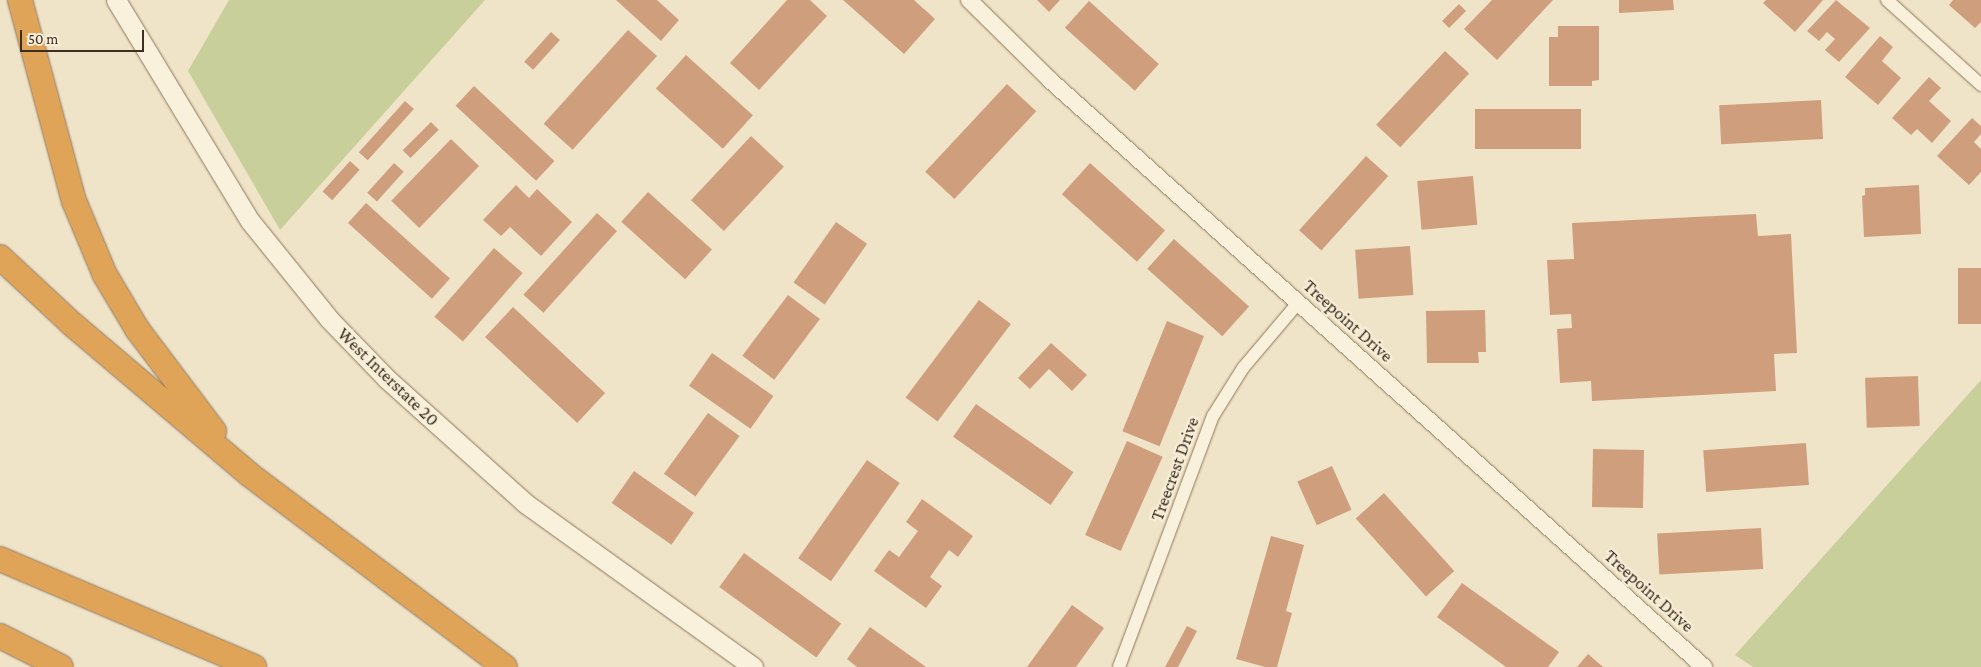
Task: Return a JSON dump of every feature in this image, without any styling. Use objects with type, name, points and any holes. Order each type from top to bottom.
[{"type":"highway","points":[[20,0],[74,201],[105,275],[137,329],[179,388],[250,475]]},
{"type":"highway","points":[[0,257],[72,324],[250,475],[504,667]]},
{"type":"highway","points":[[0,560],[254,667]]},
{"type":"highway","points":[[0,636],[61,667]]},
{"type":"main road","name":"West Interstate 20","points":[[116,0],[250,221],[329,319],[388,379],[525,503],[754,667]]},
{"type":"street","name":"Treepoint Drive","points":[[969,0],[1050,80],[1704,667]]},
{"type":"street","points":[[1887,0],[1981,85]]},
{"type":"street","name":"Treecrest Drive","points":[[1119,667],[1213,416],[1243,368],[1298,303]]},
{"type":"green space","points":[[229,0],[485,0],[280,230],[188,71]]},
{"type":"green space","points":[[1981,380],[1981,667],[1753,667],[1735,655]]},
{"type":"building","points":[[616,0],[657,0],[679,20],[661,41]]},
{"type":"building","points":[[787,0],[810,0],[827,16],[759,90],[730,63]]},
{"type":"building","points":[[843,0],[914,0],[935,19],[904,54]]},
{"type":"building","points":[[1037,0],[1060,0],[1049,12]]},
{"type":"building","points":[[1492,0],[1553,0],[1497,60],[1464,29]]},
{"type":"building","points":[[1619,0],[1673,0],[1674,10],[1619,13]]},
{"type":"building","points":[[1766,0],[1823,0],[1795,32],[1763,3]]},
{"type":"building","points":[[1836,0],[1870,28],[1839,62],[1825,50],[1835,39],[1827,32],[1819,41],[1807,31]]},
{"type":"building","points":[[1953,0],[1981,0],[1981,22],[1975,28],[1949,5]]},
{"type":"building","points":[[1089,1],[1159,64],[1135,91],[1065,28]]},
{"type":"building","points":[[1459,4],[1466,11],[1449,28],[1442,21]]},
{"type":"building","points":[[1558,26],[1599,26],[1599,80],[1592,81],[1592,86],[1549,86],[1549,37],[1558,37]]},
{"type":"building","points":[[628,30],[657,56],[573,150],[544,124]]},
{"type":"building","points":[[551,32],[560,40],[533,70],[524,62]]},
{"type":"building","points":[[1880,36],[1893,47],[1882,61],[1901,78],[1878,105],[1845,77]]},
{"type":"building","points":[[1445,51],[1469,74],[1400,147],[1376,125]]},
{"type":"building","points":[[686,55],[753,115],[723,149],[656,88]]},
{"type":"building","points":[[1929,77],[1941,88],[1929,101],[1951,121],[1932,143],[1917,129],[1911,135],[1892,118]]},
{"type":"building","points":[[1007,84],[1036,111],[954,199],[925,172]]},
{"type":"building","points":[[474,86],[554,161],[536,181],[456,106]]},
{"type":"building","points":[[1821,100],[1823,139],[1721,144],[1719,105]]},
{"type":"building","points":[[405,101],[414,109],[368,160],[359,152]]},
{"type":"building","points":[[1475,109],[1581,109],[1581,149],[1475,149]]},
{"type":"building","points":[[1972,118],[1981,126],[1981,134],[1974,142],[1981,149],[1981,172],[1969,185],[1937,156]]},
{"type":"building","points":[[431,122],[439,130],[410,158],[403,150]]},
{"type":"building","points":[[751,136],[784,167],[724,231],[691,200]]},
{"type":"building","points":[[451,139],[479,166],[419,228],[391,201]]},
{"type":"building","points":[[1366,156],[1388,176],[1321,250],[1299,230]]},
{"type":"building","points":[[350,161],[360,170],[332,200],[323,191]]},
{"type":"building","points":[[394,163],[404,172],[377,201],[367,193]]},
{"type":"building","points":[[1090,163],[1165,231],[1137,262],[1062,194]]},
{"type":"building","points":[[1473,176],[1477,225],[1421,230],[1417,181]]},
{"type":"building","points":[[516,185],[529,198],[537,189],[572,222],[541,256],[510,227],[501,236],[483,220]]},
{"type":"building","points":[[1919,185],[1921,234],[1864,237],[1862,196],[1865,195],[1865,188]]},
{"type":"building","points":[[648,192],[712,250],[685,279],[621,222]]},
{"type":"building","points":[[366,203],[450,279],[432,299],[348,223]]},
{"type":"building","points":[[597,213],[617,231],[543,313],[523,295]]},
{"type":"building","points":[[1756,214],[1758,236],[1791,234],[1797,353],[1774,354],[1776,391],[1592,401],[1591,381],[1560,383],[1557,329],[1572,328],[1571,314],[1550,315],[1547,260],[1574,259],[1572,223]]},
{"type":"building","points":[[836,222],[867,244],[825,304],[794,283]]},
{"type":"building","points":[[1174,239],[1249,307],[1222,336],[1147,269]]},
{"type":"building","points":[[1410,246],[1413,295],[1359,299],[1355,250]]},
{"type":"building","points":[[494,248],[523,273],[463,342],[434,317]]},
{"type":"building","points":[[1958,268],[1981,268],[1981,324],[1958,324]]},
{"type":"building","points":[[788,295],[820,319],[774,380],[742,356]]},
{"type":"building","points":[[979,300],[1011,324],[938,422],[906,397]]},
{"type":"building","points":[[513,307],[605,393],[577,423],[485,337]]},
{"type":"building","points":[[1485,310],[1486,352],[1478,352],[1479,363],[1427,363],[1426,311]]},
{"type":"building","points":[[1167,321],[1204,336],[1160,446],[1122,431]]},
{"type":"building","points":[[1051,343],[1087,375],[1072,391],[1049,369],[1030,389],[1018,378]]},
{"type":"building","points":[[712,353],[773,396],[750,429],[689,386]]},
{"type":"building","points":[[1918,376],[1920,426],[1867,428],[1865,378]]},
{"type":"building","points":[[976,404],[1073,472],[1051,505],[953,437]]},
{"type":"building","points":[[708,413],[740,436],[695,497],[664,474]]},
{"type":"building","points":[[1127,441],[1163,457],[1121,551],[1085,535]]},
{"type":"building","points":[[1806,443],[1809,485],[1706,492],[1703,450]]},
{"type":"building","points":[[1593,449],[1644,450],[1643,508],[1592,507]]},
{"type":"building","points":[[867,460],[900,483],[831,581],[798,558]]},
{"type":"building","points":[[1332,466],[1352,510],[1317,525],[1297,481]]},
{"type":"building","points":[[634,471],[694,513],[671,545],[612,503]]},
{"type":"building","points":[[1384,493],[1454,571],[1426,596],[1356,518]]},
{"type":"building","points":[[922,499],[973,536],[958,557],[949,550],[930,577],[942,586],[926,608],[874,571],[889,550],[899,557],[918,531],[906,522]]},
{"type":"building","points":[[1761,528],[1763,569],[1659,574],[1657,533]]},
{"type":"building","points":[[1271,536],[1304,545],[1286,611],[1292,613],[1277,667],[1265,667],[1236,659]]},
{"type":"building","points":[[744,553],[841,624],[816,658],[719,587]]},
{"type":"building","points":[[1462,583],[1559,652],[1548,667],[1506,667],[1437,617]]},
{"type":"building","points":[[1072,605],[1104,628],[1076,667],[1027,667]]},
{"type":"building","points":[[1187,626],[1197,631],[1178,667],[1165,667]]},
{"type":"building","points":[[870,627],[926,667],[857,667],[847,659]]},
{"type":"building","points":[[1588,654],[1603,667],[1577,667]]}]
